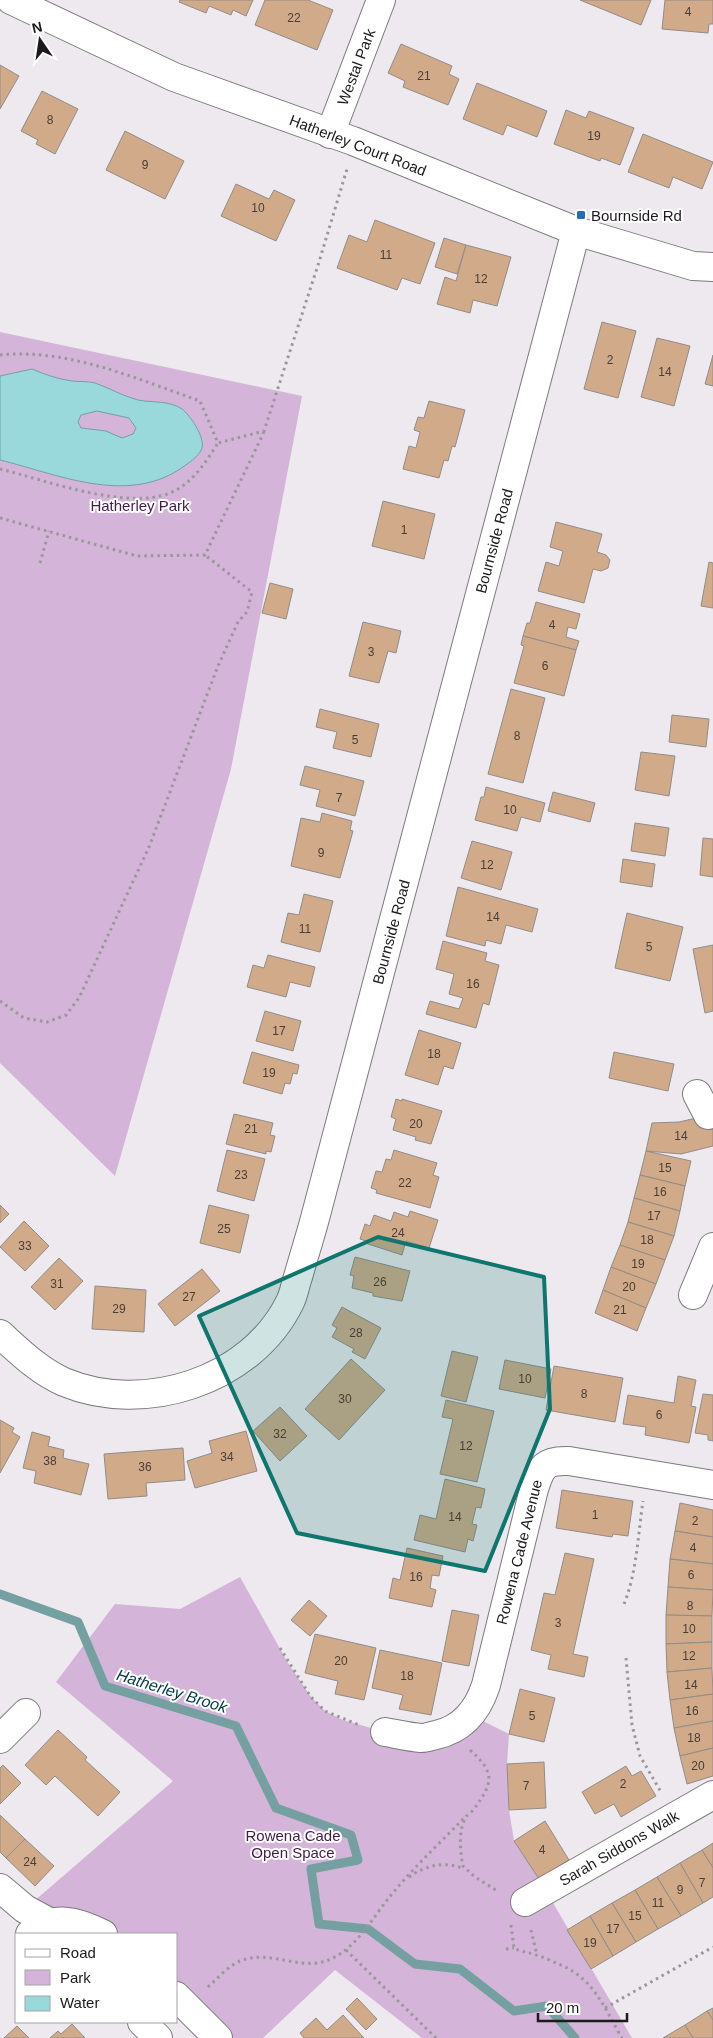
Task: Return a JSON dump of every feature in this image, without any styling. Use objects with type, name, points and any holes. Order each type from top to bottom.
[{"type":"street","name":"Hatherley Court Road","points":[[11,0],[174,77],[341,138],[576,231],[693,266],[713,267]]},
{"type":"street","name":"Westal Park","points":[[341,138],[381,0]]},
{"type":"street","name":"Bournside Road","points":[[0,1334],[42,1371],[64,1382],[113,1394],[163,1392],[206,1378],[237,1361],[258,1344],[276,1324],[290,1302],[314,1222],[576,231]]},
{"type":"street","points":[[692,1295],[713,1247]]},
{"type":"street","name":"Rowena Cade Avenue","points":[[385,1732],[422,1738],[441,1734],[460,1725],[471,1715],[482,1699],[538,1475],[545,1465],[555,1460],[570,1460],[713,1485]]},
{"type":"street","points":[[0,1739],[26,1713]]},
{"type":"street","name":"Sarah Siddons Walk","points":[[525,1902],[713,1795]]},
{"type":"street","points":[[0,1888],[25,1909],[40,1928],[75,1923],[100,1933]]},
{"type":"street","points":[[182,2001],[218,2038]]},
{"type":"street","points":[[143,2023],[158,2038]]},
{"type":"path","points":[[205,555],[264,431],[322,253],[348,165],[341,138]]},
{"type":"path","points":[[0,355],[18,354],[82,361],[200,401],[218,443]]},
{"type":"path","points":[[0,469],[60,486],[96,493],[153,498],[178,489],[199,471],[218,443],[264,431]]},
{"type":"path","points":[[0,518],[137,556],[205,555],[252,592],[246,612],[238,622],[218,666],[149,846],[80,998],[66,1015],[47,1022],[24,1018],[0,1001]]},
{"type":"path","points":[[40,563],[50,531]]},
{"type":"path","points":[[624,1604],[628,1592],[643,1496],[649,1474]]},
{"type":"path","points":[[280,1648],[310,1697],[325,1711],[343,1720],[385,1732]]},
{"type":"path","points":[[626,1658],[632,1725],[640,1756],[676,1816]]},
{"type":"path","points":[[182,2001],[242,1960],[270,1957],[301,1964],[311,1964],[327,1961],[346,1950],[402,1882],[466,1815]]},
{"type":"path","points":[[402,1882],[433,1866],[451,1865],[465,1870]]},
{"type":"path","points":[[605,2008],[713,1947]]},
{"type":"path","points":[[506,1949],[514,1948]]},
{"type":"path","points":[[346,1950],[436,2038]]},
{"type":"highlighted area","points":[[378,1237],[544,1277],[550,1409],[485,1571],[297,1533],[199,1316]]},
{"type":"green space","name":"Hatherley Park","points":[[0,332],[302,396],[231,769],[115,1176],[0,1063]]},
{"type":"green space","name":"Rowena Cade Open Space","points":[[240,1577],[288,1663],[311,1697],[325,1711],[343,1720],[385,1732],[471,1715],[509,1734],[507,1764],[509,1810],[514,1841],[539,1879],[632,2038],[422,2038],[335,1970],[263,2038],[218,2038],[178,1998],[178,1933],[100,1933],[25,1909],[173,1781],[56,1682],[115,1604],[180,1609]]},
{"type":"water","points":[[32,369],[62,379],[95,383],[138,400],[172,404],[182,409],[193,421],[201,438],[202,448],[196,457],[180,469],[159,480],[137,485],[114,486],[91,483],[0,460],[0,376]],"holes":[[[97,411],[129,418],[136,428],[133,434],[122,438],[106,431],[81,428],[78,422],[81,415]]]},
{"type":"building","points":[[180,0],[253,0],[246,16],[233,10],[231,15],[209,6],[206,13],[179,2]]},
{"type":"building","points":[[265,0],[308,0],[333,10],[317,50],[255,25]]},
{"type":"building","points":[[580,0],[651,0],[641,25]]},
{"type":"building","points":[[665,0],[713,0],[713,24],[709,24],[708,33],[662,29]]},
{"type":"building","points":[[401,44],[452,66],[449,74],[459,79],[448,105],[403,87],[405,81],[388,73]]},
{"type":"building","points":[[0,65],[19,76],[0,109]]},
{"type":"building","points":[[477,83],[547,111],[537,137],[507,125],[503,135],[463,119]]},
{"type":"building","points":[[42,91],[78,109],[55,154],[36,144],[38,140],[21,131]]},
{"type":"building","points":[[566,110],[586,118],[589,111],[634,128],[620,165],[601,158],[600,161],[554,144]]},
{"type":"building","points":[[125,131],[184,161],[165,199],[106,170]]},
{"type":"building","points":[[643,134],[713,162],[702,189],[673,177],[669,188],[628,172]]},
{"type":"building","points":[[236,184],[269,199],[274,190],[295,200],[276,241],[221,216]]},
{"type":"building","points":[[375,220],[435,243],[420,284],[402,278],[397,290],[337,268],[349,235],[367,242]]},
{"type":"building","points":[[444,238],[466,245],[457,274],[435,267]]},
{"type":"building","points":[[466,245],[511,257],[497,306],[473,300],[470,313],[437,304],[445,277],[456,281]]},
{"type":"building","points":[[602,322],[636,331],[618,398],[584,389]]},
{"type":"building","points":[[657,338],[690,346],[674,406],[641,397]]},
{"type":"building","points":[[713,355],[713,386],[705,384]]},
{"type":"building","points":[[429,401],[465,410],[455,447],[452,446],[448,461],[444,460],[439,478],[403,469],[409,446],[416,448],[420,432],[414,430],[418,417],[424,418]]},
{"type":"building","points":[[383,501],[435,514],[424,559],[372,546]]},
{"type":"building","points":[[556,522],[602,534],[597,552],[606,555],[610,560],[608,568],[601,571],[593,569],[584,603],[538,591],[546,562],[559,566],[563,551],[550,547]]},
{"type":"building","points":[[709,562],[713,563],[713,608],[701,606]]},
{"type":"building","points":[[270,583],[293,589],[286,619],[262,613]]},
{"type":"building","points":[[536,602],[580,614],[576,629],[568,627],[566,637],[579,641],[576,650],[523,636],[527,623],[530,623]]},
{"type":"building","points":[[363,622],[401,631],[396,653],[388,651],[379,683],[349,676]]},
{"type":"building","points":[[523,636],[576,650],[564,696],[514,683],[524,646],[521,645]]},
{"type":"building","points":[[511,689],[545,698],[523,783],[488,774]]},
{"type":"building","points":[[320,709],[379,724],[371,757],[333,748],[337,732],[316,727]]},
{"type":"building","points":[[672,715],[709,719],[706,747],[669,742]]},
{"type":"building","points":[[641,752],[675,756],[669,796],[635,790]]},
{"type":"building","points":[[305,766],[364,781],[355,816],[316,806],[320,790],[300,785]]},
{"type":"building","points":[[486,787],[545,803],[540,822],[521,817],[517,831],[475,820],[481,797],[484,797]]},
{"type":"building","points":[[553,792],[595,803],[590,822],[548,811]]},
{"type":"building","points":[[322,813],[352,821],[350,830],[353,831],[340,878],[291,866],[301,818],[320,822]]},
{"type":"building","points":[[635,823],[669,828],[665,856],[631,851]]},
{"type":"building","points":[[703,838],[713,839],[713,877],[700,875]]},
{"type":"building","points":[[472,841],[512,852],[501,890],[461,878]]},
{"type":"building","points":[[623,859],[655,864],[652,887],[620,882]]},
{"type":"building","points":[[458,887],[538,909],[532,932],[506,925],[501,944],[486,940],[485,946],[446,936]]},
{"type":"building","points":[[304,894],[333,901],[320,952],[281,942],[288,913],[299,915]]},
{"type":"building","points":[[627,913],[683,927],[670,981],[615,968]]},
{"type":"building","points":[[443,941],[487,953],[485,961],[499,965],[489,1005],[483,1003],[476,1028],[426,1014],[430,1001],[459,1009],[463,998],[449,994],[454,974],[436,969]]},
{"type":"building","points":[[713,945],[713,1011],[705,1013],[693,949]]},
{"type":"building","points":[[268,955],[315,967],[310,987],[290,982],[286,997],[247,987],[253,965],[264,968]]},
{"type":"building","points":[[265,1011],[301,1021],[293,1051],[256,1041]]},
{"type":"building","points":[[419,1030],[461,1043],[453,1069],[444,1066],[438,1085],[405,1075]]},
{"type":"building","points":[[252,1052],[299,1065],[297,1074],[293,1073],[290,1084],[285,1083],[282,1094],[243,1083]]},
{"type":"building","points":[[614,1052],[674,1064],[668,1091],[609,1078]]},
{"type":"building","points":[[396,1099],[402,1101],[402,1099],[442,1111],[431,1144],[415,1140],[416,1137],[393,1130],[396,1119],[391,1117]]},
{"type":"building","points":[[234,1114],[273,1123],[270,1135],[275,1136],[271,1152],[266,1151],[266,1154],[226,1144]]},
{"type":"building","points":[[705,1116],[713,1126],[713,1146],[681,1154],[646,1151],[652,1123],[679,1122]]},
{"type":"building","points":[[227,1150],[265,1159],[254,1201],[217,1191]]},
{"type":"building","points":[[394,1150],[437,1163],[433,1175],[439,1177],[430,1208],[376,1193],[377,1190],[371,1188],[376,1171],[382,1172],[386,1159],[391,1160]]},
{"type":"building","points":[[646,1151],[691,1161],[685,1186],[640,1175]]},
{"type":"building","points":[[640,1175],[685,1186],[680,1211],[634,1198]]},
{"type":"building","points":[[634,1198],[680,1211],[674,1236],[628,1222]]},
{"type":"building","points":[[0,1205],[9,1214],[0,1223]]},
{"type":"building","points":[[209,1205],[249,1215],[240,1253],[200,1243]]},
{"type":"building","points":[[410,1211],[438,1220],[429,1248],[406,1241],[402,1255],[365,1243],[366,1241],[360,1239],[365,1224],[370,1226],[374,1215],[391,1221],[394,1212],[408,1217]]},
{"type":"building","points":[[24,1221],[49,1246],[25,1271],[0,1247]]},
{"type":"building","points":[[628,1222],[674,1236],[665,1260],[620,1245]]},
{"type":"building","points":[[620,1245],[665,1260],[656,1284],[611,1267]]},
{"type":"building","points":[[355,1257],[410,1271],[402,1301],[373,1296],[373,1293],[352,1288],[354,1276],[350,1275]]},
{"type":"building","points":[[59,1258],[83,1281],[55,1310],[31,1287]]},
{"type":"building","points":[[611,1267],[656,1284],[646,1308],[603,1290]]},
{"type":"building","points":[[202,1269],[220,1291],[175,1326],[158,1304]]},
{"type":"building","points":[[95,1286],[146,1290],[144,1332],[92,1329]]},
{"type":"building","points":[[603,1290],[646,1308],[637,1331],[595,1313]]},
{"type":"building","points":[[342,1307],[381,1328],[365,1359],[352,1352],[354,1349],[332,1337],[337,1328],[332,1325]]},
{"type":"building","points":[[452,1351],[478,1357],[466,1402],[441,1396]]},
{"type":"building","points":[[351,1359],[385,1390],[339,1440],[305,1409]]},
{"type":"building","points":[[505,1360],[551,1369],[545,1398],[499,1389]]},
{"type":"building","points":[[554,1366],[623,1378],[615,1422],[546,1410]]},
{"type":"building","points":[[678,1376],[696,1380],[691,1406],[696,1407],[689,1443],[645,1435],[646,1427],[623,1424],[628,1395],[674,1403]]},
{"type":"building","points":[[703,1394],[713,1395],[713,1441],[708,1440],[708,1435],[695,1433]]},
{"type":"building","points":[[446,1400],[494,1411],[477,1482],[440,1474],[453,1419],[442,1417]]},
{"type":"building","points":[[280,1407],[307,1436],[280,1461],[253,1431]]},
{"type":"building","points":[[0,1420],[14,1428],[12,1432],[20,1437],[0,1473]]},
{"type":"building","points":[[246,1431],[257,1471],[195,1488],[187,1461],[212,1453],[209,1441]]},
{"type":"building","points":[[32,1432],[50,1437],[48,1446],[64,1450],[63,1458],[89,1464],[81,1495],[34,1483],[36,1471],[23,1468]]},
{"type":"building","points":[[183,1448],[185,1480],[146,1483],[147,1496],[108,1499],[104,1454]]},
{"type":"building","points":[[445,1479],[485,1489],[481,1508],[476,1507],[472,1524],[477,1525],[473,1541],[468,1539],[465,1552],[414,1540],[420,1515],[436,1519]]},
{"type":"building","points":[[562,1490],[633,1501],[628,1536],[613,1534],[612,1537],[556,1528]]},
{"type":"building","points":[[680,1503],[713,1510],[713,1537],[675,1531]]},
{"type":"building","points":[[675,1531],[713,1537],[713,1564],[670,1559]]},
{"type":"building","points":[[407,1548],[443,1556],[439,1576],[432,1575],[430,1588],[436,1590],[432,1607],[389,1598],[393,1578],[400,1580]]},
{"type":"building","points":[[565,1553],[594,1559],[573,1654],[588,1657],[584,1677],[548,1669],[551,1655],[531,1650],[544,1593],[555,1595]]},
{"type":"building","points":[[670,1559],[713,1564],[713,1590],[668,1587]]},
{"type":"building","points":[[668,1587],[713,1590],[712,1616],[666,1615]]},
{"type":"building","points":[[309,1600],[327,1616],[310,1636],[291,1620]]},
{"type":"building","points":[[452,1610],[479,1615],[469,1666],[442,1661]]},
{"type":"building","points":[[666,1615],[712,1616],[712,1642],[666,1644]]},
{"type":"building","points":[[315,1634],[376,1648],[364,1700],[335,1694],[338,1681],[305,1673]]},
{"type":"building","points":[[712,1642],[712,1668],[667,1672],[666,1644]]},
{"type":"building","points":[[380,1650],[442,1663],[431,1715],[399,1709],[403,1695],[372,1688]]},
{"type":"building","points":[[712,1668],[713,1694],[670,1700],[667,1672]]},
{"type":"building","points":[[520,1689],[555,1698],[544,1742],[509,1734]]},
{"type":"building","points":[[713,1694],[713,1721],[674,1728],[670,1700]]},
{"type":"building","points":[[713,1721],[713,1748],[680,1756],[674,1728]]},
{"type":"building","points":[[58,1730],[87,1757],[85,1760],[120,1792],[98,1816],[55,1776],[46,1785],[25,1765]]},
{"type":"building","points":[[713,1748],[713,1776],[687,1784],[680,1756]]},
{"type":"building","points":[[544,1762],[546,1808],[509,1810],[507,1764]]},
{"type":"building","points":[[3,1765],[21,1783],[0,1804],[0,1768]]},
{"type":"building","points":[[626,1766],[632,1776],[641,1771],[656,1796],[621,1817],[614,1804],[595,1814],[582,1792]]},
{"type":"building","points":[[0,1815],[25,1839],[6,1858],[0,1852]]},
{"type":"building","points":[[545,1821],[569,1860],[539,1879],[514,1841]]},
{"type":"building","points":[[25,1839],[54,1866],[35,1886],[6,1858]]},
{"type":"building","points":[[713,1843],[713,1868],[702,1850]]},
{"type":"building","points":[[702,1850],[713,1868],[713,1897],[703,1903],[680,1863]]},
{"type":"building","points":[[680,1863],[703,1903],[681,1916],[657,1877]]},
{"type":"building","points":[[657,1877],[681,1916],[658,1929],[635,1890]]},
{"type":"building","points":[[635,1890],[658,1929],[636,1942],[612,1903]]},
{"type":"building","points":[[612,1903],[636,1942],[613,1956],[590,1916]]},
{"type":"building","points":[[590,1916],[613,1956],[591,1969],[567,1930]]},
{"type":"building","points":[[357,1998],[377,2019],[366,2030],[346,2009]]},
{"type":"building","points":[[713,2008],[713,2020],[707,2011]]},
{"type":"building","points":[[707,2011],[713,2020],[713,2038],[693,2038],[685,2025]]},
{"type":"building","points":[[343,2015],[364,2038],[304,2038],[300,2033],[316,2018],[327,2030]]},
{"type":"building","points":[[72,2024],[85,2038],[50,2038],[58,2031],[61,2034]]},
{"type":"building","points":[[685,2025],[693,2038],[663,2038]]},
{"type":"building","points":[[17,2026],[29,2038],[4,2038]]},
{"type":"waterway","name":"Hatherley Brook","points":[[0,1594],[78,1622],[105,1686],[236,1726],[276,1808],[351,1835],[358,1860],[311,1869],[319,1924],[368,1929],[415,1964],[460,1969],[514,2011],[547,2006],[575,2038]]},
{"type":"place","name":"Bournside Rd","points":[[581,215]]}]
